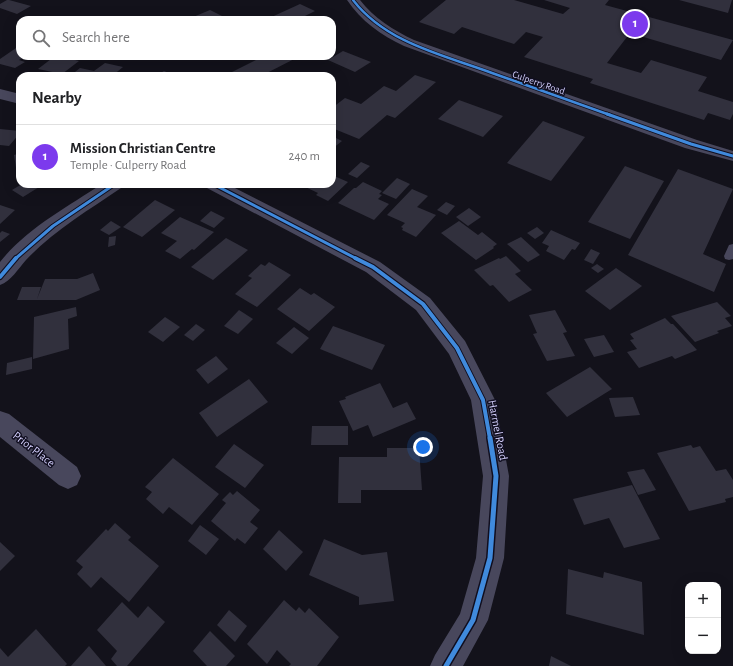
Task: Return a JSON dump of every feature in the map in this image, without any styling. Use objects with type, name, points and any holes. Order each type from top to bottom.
[{"type":"street","name":"Culperry Road","points":[[353,0],[363,12],[378,25],[409,43],[691,144],[733,156]]},
{"type":"street","points":[[0,94],[16,99]]},
{"type":"street","points":[[0,277],[6,268],[37,237],[109,188]]},
{"type":"street","name":"Harmel Road","points":[[221,188],[373,267],[424,304],[457,348],[483,400],[496,476],[490,558],[473,620],[446,666]]},
{"type":"street","name":"Prior Place","points":[[0,422],[68,476]]},
{"type":"building","points":[[7,0],[31,6],[17,14],[0,8],[0,4]]},
{"type":"building","points":[[446,0],[514,0],[563,14],[570,8],[544,0],[609,0],[605,5],[733,40],[721,60],[630,33],[607,63],[641,73],[651,60],[707,77],[698,91],[733,102],[733,114],[730,120],[708,113],[704,120],[590,83],[593,79],[524,57],[543,37],[526,32],[514,44],[462,27],[454,34],[419,22]]},
{"type":"building","points":[[679,0],[732,0],[728,13]]},
{"type":"building","points":[[300,4],[315,11],[305,16],[274,16]]},
{"type":"building","points":[[210,10],[222,16],[196,16]]},
{"type":"building","points":[[16,48],[16,60],[25,62],[15,68],[0,64],[0,59]]},
{"type":"building","points":[[343,51],[371,62],[355,72],[328,60],[336,60],[336,55]]},
{"type":"building","points":[[50,60],[79,61],[65,72],[52,72],[38,69]]},
{"type":"building","points":[[256,60],[292,60],[269,72],[232,72]]},
{"type":"building","points":[[105,63],[123,67],[117,72],[75,72],[80,68],[94,71]]},
{"type":"building","points":[[415,75],[436,82],[395,118],[387,115],[359,139],[336,130],[336,105],[345,98],[361,104],[384,86],[396,91]]},
{"type":"building","points":[[459,100],[503,116],[483,137],[438,119]]},
{"type":"building","points":[[543,121],[585,137],[551,181],[507,163]]},
{"type":"building","points":[[0,129],[16,131],[16,138],[9,146],[0,145]]},
{"type":"building","points":[[336,138],[342,141],[336,146]]},
{"type":"building","points":[[16,154],[16,168],[14,155]]},
{"type":"building","points":[[361,162],[370,166],[357,178],[348,174]]},
{"type":"building","points":[[625,166],[664,181],[630,239],[588,222]]},
{"type":"building","points":[[678,169],[733,189],[703,254],[726,264],[714,292],[628,255]]},
{"type":"building","points":[[336,177],[348,182],[328,201],[316,195],[318,193],[307,188],[336,188]]},
{"type":"building","points":[[397,178],[410,184],[396,199],[382,193]]},
{"type":"building","points":[[363,182],[382,191],[379,194],[382,195],[378,199],[389,204],[374,220],[338,203]]},
{"type":"building","points":[[16,188],[38,188],[23,197],[12,190]]},
{"type":"building","points":[[412,189],[428,196],[417,207],[436,215],[416,237],[402,230],[403,228],[401,227],[405,223],[387,215]]},
{"type":"building","points":[[155,200],[175,210],[142,237],[123,227]]},
{"type":"building","points":[[446,202],[455,206],[447,215],[437,210]]},
{"type":"building","points":[[0,205],[15,210],[0,224]]},
{"type":"building","points":[[469,208],[481,217],[468,226],[456,217]]},
{"type":"building","points":[[211,211],[225,218],[214,228],[200,221]]},
{"type":"building","points":[[180,217],[214,232],[194,250],[192,249],[180,259],[165,251],[177,241],[161,233]]},
{"type":"building","points":[[111,221],[121,227],[109,235],[100,230]]},
{"type":"building","points":[[459,221],[478,235],[482,232],[497,244],[493,247],[494,248],[476,260],[441,233]]},
{"type":"building","points":[[537,227],[544,233],[535,239],[527,233]]},
{"type":"building","points":[[551,230],[580,243],[575,250],[572,249],[564,260],[546,251],[549,246],[542,243]]},
{"type":"building","points":[[2,231],[10,234],[0,242],[0,233]]},
{"type":"building","points":[[116,236],[115,245],[108,247],[109,237]]},
{"type":"building","points":[[521,237],[540,255],[528,262],[507,244]]},
{"type":"building","points":[[226,238],[248,250],[213,280],[191,267]]},
{"type":"building","points":[[591,249],[600,253],[593,264],[584,260]]},
{"type":"building","points":[[506,256],[521,271],[515,274],[532,290],[509,302],[493,285],[490,286],[474,270]]},
{"type":"building","points":[[269,262],[291,275],[257,307],[235,294],[252,278],[248,276],[261,264],[265,266]]},
{"type":"building","points":[[597,264],[604,269],[598,273],[591,268]]},
{"type":"building","points":[[616,268],[642,286],[610,310],[585,291]]},
{"type":"building","points":[[93,273],[100,290],[76,300],[17,300],[22,287],[41,287],[37,299],[45,279],[77,279]]},
{"type":"building","points":[[300,288],[311,295],[314,293],[335,307],[309,331],[277,309]]},
{"type":"building","points":[[717,302],[731,316],[725,318],[732,326],[717,331],[719,333],[695,342],[671,316]]},
{"type":"building","points":[[76,307],[77,316],[68,319],[69,349],[33,359],[34,317]]},
{"type":"building","points":[[239,310],[253,319],[238,334],[224,326]]},
{"type":"building","points":[[555,310],[567,332],[563,333],[575,356],[547,361],[533,334],[537,333],[529,315]]},
{"type":"building","points":[[165,317],[180,327],[163,342],[148,332]]},
{"type":"building","points":[[665,318],[673,324],[697,350],[675,359],[672,356],[639,368],[627,352],[637,349],[630,340],[634,339],[630,334]]},
{"type":"building","points":[[196,324],[205,330],[193,341],[184,335]]},
{"type":"building","points":[[333,326],[385,345],[372,370],[320,349]]},
{"type":"building","points":[[294,327],[309,338],[292,354],[276,343]]},
{"type":"building","points":[[604,335],[614,352],[594,357],[584,339]]},
{"type":"building","points":[[216,356],[228,369],[208,384],[196,370]]},
{"type":"building","points":[[32,357],[32,369],[6,375],[7,363]]},
{"type":"building","points":[[590,367],[612,389],[567,417],[546,393]]},
{"type":"building","points":[[249,379],[268,402],[217,437],[199,413]]},
{"type":"building","points":[[380,383],[393,408],[407,402],[416,419],[373,437],[368,425],[353,431],[339,401],[346,399],[345,397]]},
{"type":"building","points":[[633,397],[640,415],[615,417],[609,398]]},
{"type":"building","points":[[312,426],[348,426],[348,445],[311,445]]},
{"type":"building","points":[[234,444],[264,465],[245,488],[215,467]]},
{"type":"building","points":[[691,445],[693,448],[700,446],[716,471],[726,469],[733,480],[733,497],[725,499],[726,502],[689,511],[657,453]]},
{"type":"building","points":[[387,448],[419,448],[422,490],[361,490],[361,503],[338,503],[339,457],[387,457]]},
{"type":"building","points":[[173,458],[219,494],[192,525],[169,507],[163,514],[146,499],[152,492],[145,487]]},
{"type":"building","points":[[644,469],[656,490],[638,495],[627,472]]},
{"type":"building","points":[[632,485],[660,539],[624,548],[609,518],[584,525],[573,499]]},
{"type":"building","points":[[237,491],[260,510],[250,522],[258,528],[245,544],[237,538],[235,541],[211,521],[226,503],[222,500],[230,492],[233,495]]},
{"type":"building","points":[[115,523],[131,537],[128,540],[159,566],[129,602],[101,577],[91,588],[77,574],[83,567],[76,561],[106,529],[108,531]]},
{"type":"building","points":[[200,525],[219,539],[206,555],[188,541]]},
{"type":"building","points":[[279,530],[303,552],[286,571],[263,549]]},
{"type":"building","points":[[324,539],[362,555],[387,552],[394,601],[359,605],[359,597],[309,575]]},
{"type":"building","points":[[0,542],[15,556],[0,571]]},
{"type":"building","points":[[568,569],[603,578],[604,572],[642,582],[644,635],[566,614]]},
{"type":"building","points":[[284,600],[296,611],[299,607],[305,613],[309,608],[339,637],[317,666],[289,666],[291,664],[277,650],[267,664],[247,644]]},
{"type":"building","points":[[122,602],[138,618],[148,606],[165,622],[127,666],[117,666],[111,659],[117,651],[97,630]]},
{"type":"building","points":[[229,610],[247,626],[235,642],[217,625]]},
{"type":"building","points":[[36,629],[67,664],[65,666],[0,666],[0,648],[8,657]]},
{"type":"building","points":[[210,631],[235,656],[226,666],[207,666],[193,651]]},
{"type":"building","points":[[89,646],[106,666],[71,666]]},
{"type":"building","points":[[551,656],[571,666],[549,666]]},
{"type":"cycle path","points":[[353,0],[371,20],[393,35],[409,43],[691,144],[733,156]]},
{"type":"cycle path","points":[[0,277],[23,250],[38,237],[69,214],[109,188]]},
{"type":"cycle path","points":[[221,188],[373,267],[423,304],[457,348],[483,400],[496,476],[490,558],[473,620],[446,666]]},
{"type":"place","name":"Mission Christian Centre","points":[[635,24]]}]
